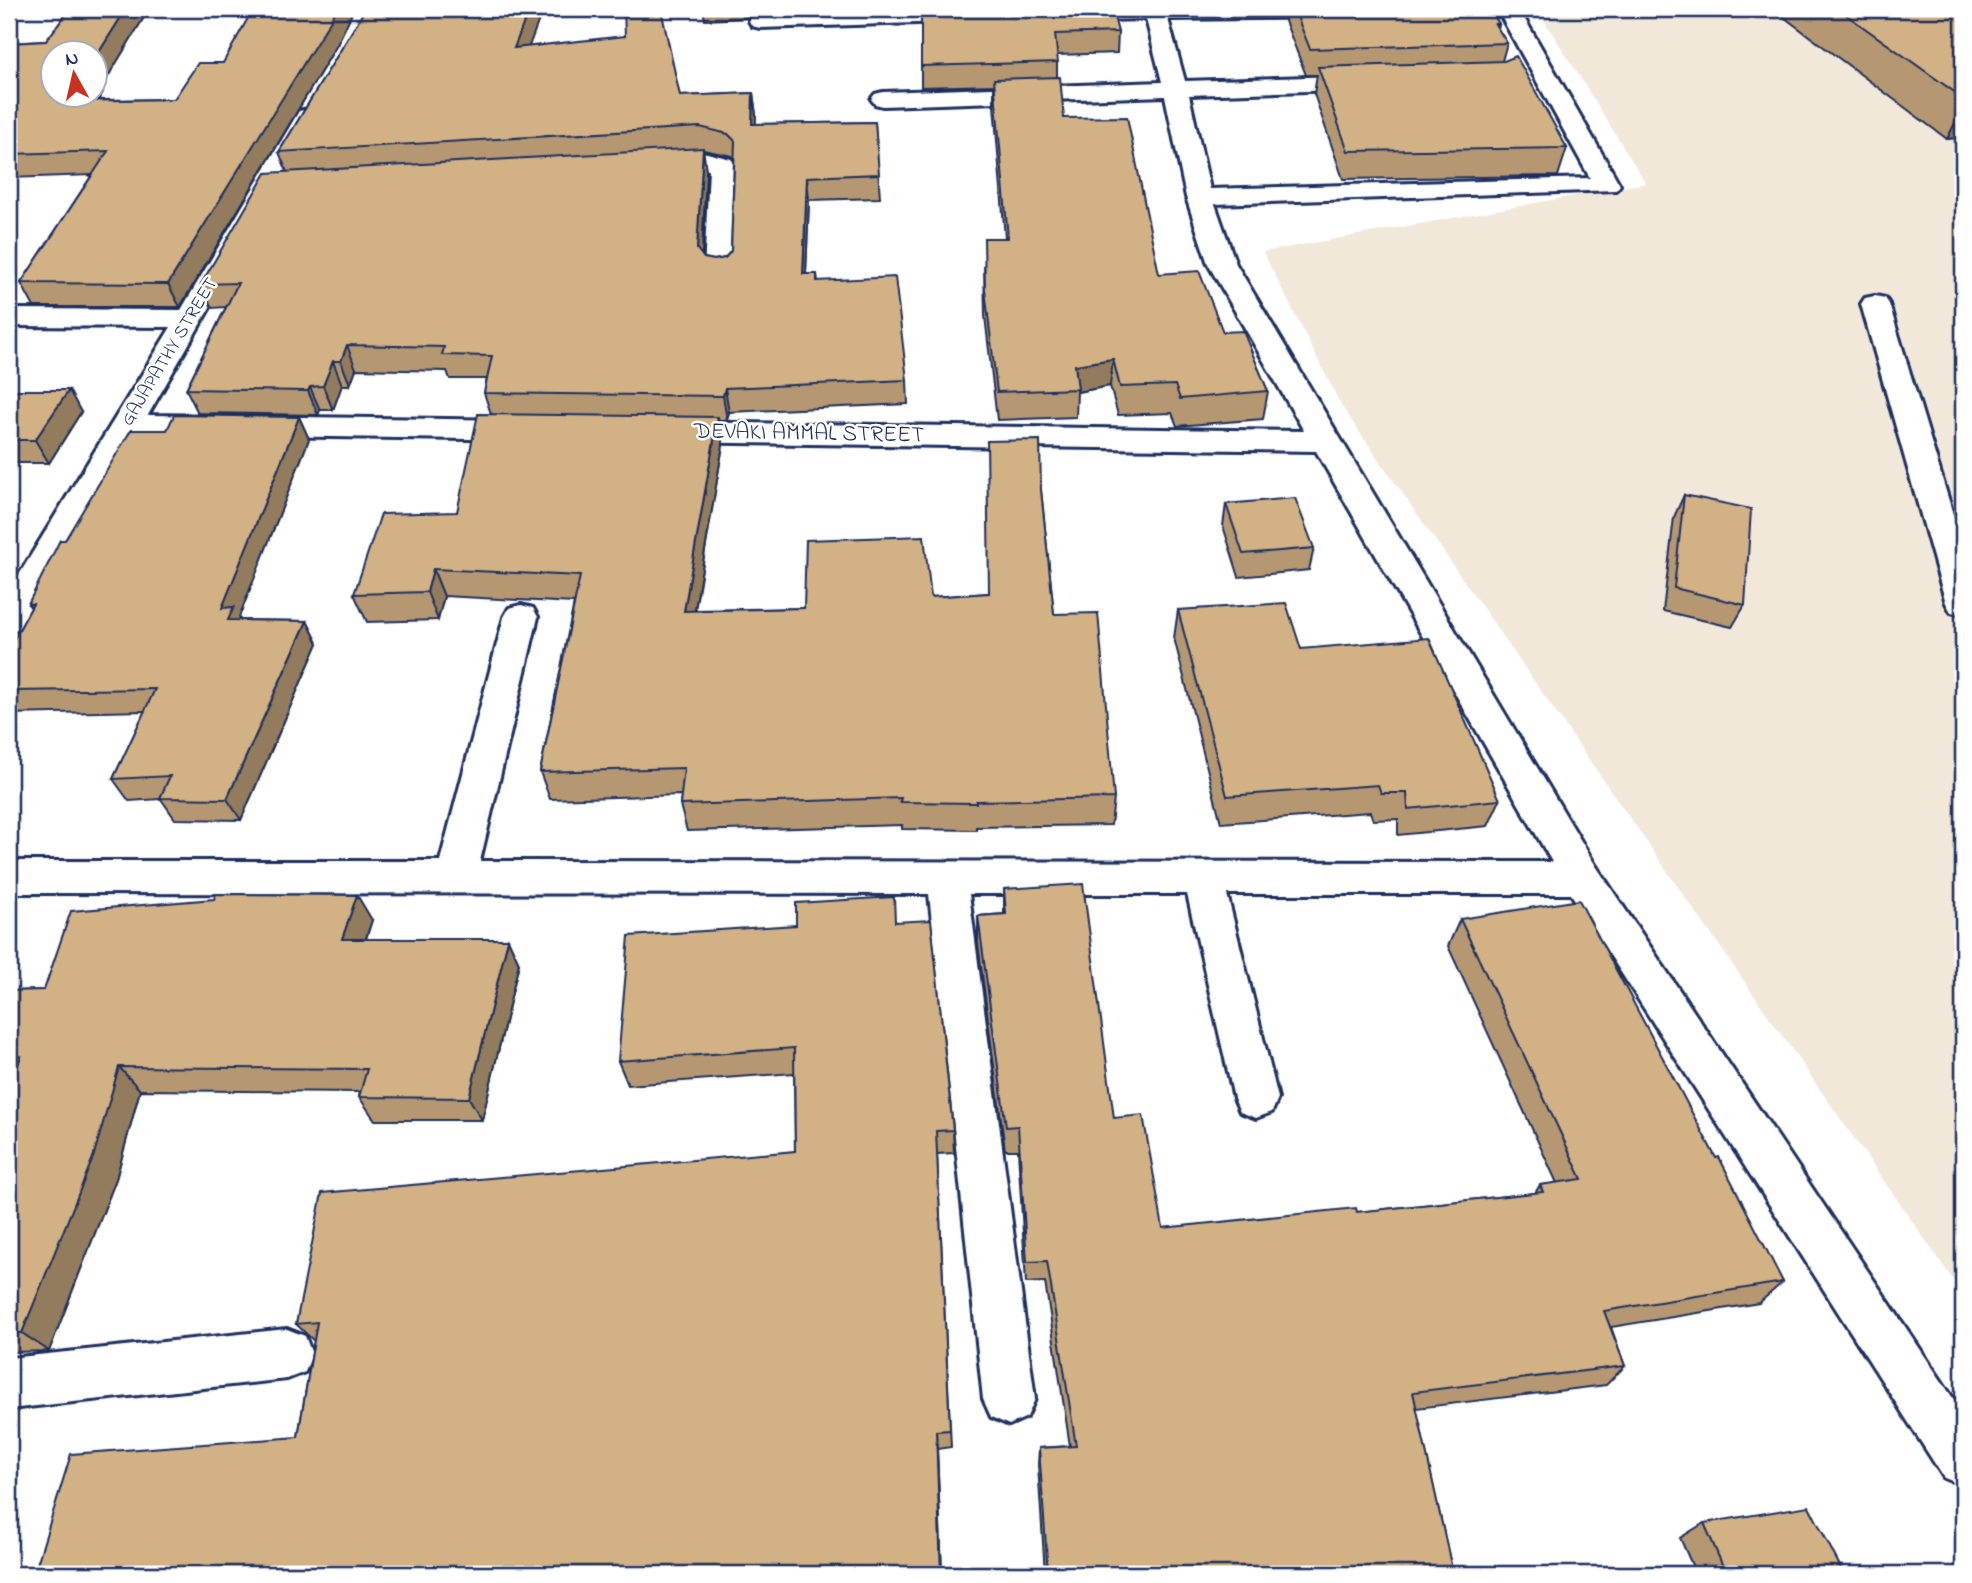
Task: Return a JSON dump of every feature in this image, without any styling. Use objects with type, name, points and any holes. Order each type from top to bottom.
[{"type":"street","points":[[1032,14],[1155,10],[1420,9]]},
{"type":"street","points":[[1199,197],[1607,185],[1508,9]]},
{"type":"street","points":[[1155,10],[1199,197],[1222,264],[1323,441],[1582,878],[1963,1459]]},
{"type":"street","points":[[760,20],[992,15]]},
{"type":"street","points":[[883,99],[1390,81]]},
{"type":"street","name":"GAJAPATHY STREET","points":[[9,620],[190,320],[279,186],[323,92]]},
{"type":"street","points":[[621,165],[703,160],[722,163],[718,273]]},
{"type":"street","points":[[1875,304],[1963,603]]},
{"type":"street","points":[[9,317],[190,320]]},
{"type":"street","points":[[127,424],[558,430]]},
{"type":"street","name":"DEVAKI AMMAL STREET","points":[[642,432],[1323,441]]},
{"type":"street","points":[[456,878],[521,617]]},
{"type":"street","points":[[9,877],[1582,878]]},
{"type":"street","points":[[947,878],[1009,1399]]},
{"type":"street","points":[[1203,878],[1256,1098]]},
{"type":"street","points":[[9,1384],[287,1354]]},
{"type":"shaded area","points":[[1537,9],[1963,9],[1963,1294],[1342,407],[1263,252],[1646,183]]},
{"type":"building","points":[[70,9],[126,9],[108,38],[48,38]]},
{"type":"building","points":[[253,9],[336,9],[168,284],[21,283],[108,151],[9,154],[9,43],[38,41],[38,108],[108,108],[108,100],[174,99],[198,63],[223,63]]},
{"type":"building","points":[[365,9],[529,9],[514,48],[625,36],[624,9],[661,9],[680,96],[753,93],[752,124],[875,122],[879,174],[807,177],[803,274],[817,274],[817,281],[895,277],[907,380],[725,388],[723,396],[484,393],[492,356],[442,355],[444,347],[347,345],[341,361],[333,361],[323,386],[310,387],[308,391],[186,389],[238,283],[201,284],[266,173],[703,148],[697,249],[704,258],[714,260],[725,258],[731,251],[735,141],[728,134],[700,127],[279,152]]},
{"type":"building","points":[[921,9],[1112,9],[1118,32],[1055,34],[1058,62],[921,66]]},
{"type":"building","points":[[1294,9],[1490,9],[1499,24],[1495,24],[1507,43],[1310,49]]},
{"type":"building","points":[[1838,9],[1963,9],[1963,98]]},
{"type":"building","points":[[1516,56],[1567,148],[1348,151],[1318,67],[1504,61]]},
{"type":"building","points":[[1060,77],[1064,118],[1127,117],[1159,274],[1199,271],[1223,332],[1243,331],[1268,391],[1180,399],[1175,385],[1120,387],[1113,359],[1075,365],[1078,389],[997,392],[985,289],[984,238],[1008,238],[994,79]]},
{"type":"building","points":[[9,390],[69,390],[35,440],[9,440]]},
{"type":"building","points":[[478,414],[718,417],[684,611],[804,608],[806,540],[924,536],[931,597],[989,593],[987,441],[1040,440],[1041,490],[1054,614],[1098,613],[1114,798],[976,803],[900,802],[901,798],[680,805],[684,768],[540,772],[580,576],[433,569],[427,592],[354,594],[381,514],[457,512]]},
{"type":"building","points":[[174,415],[299,417],[222,608],[234,607],[228,620],[307,621],[227,799],[160,798],[170,776],[113,779],[155,689],[9,691],[9,648],[33,604],[28,604],[60,540],[65,540],[131,430],[167,430]]},
{"type":"building","points":[[1684,495],[1751,509],[1745,605],[1674,588]]},
{"type":"building","points":[[1295,498],[1314,548],[1243,554],[1226,504]]},
{"type":"building","points":[[1286,603],[1301,649],[1429,638],[1500,800],[1408,809],[1407,793],[1381,793],[1378,785],[1227,796],[1178,610]]},
{"type":"building","points":[[1083,884],[1114,1118],[1143,1115],[1163,1228],[1356,1208],[1357,1212],[1543,1192],[1540,1185],[1582,1179],[1460,919],[1579,900],[1716,1158],[1719,1157],[1783,1282],[1604,1311],[1625,1366],[1413,1392],[1453,1574],[1048,1574],[1039,1448],[1076,1446],[1047,1261],[1027,1262],[1018,1126],[1006,1127],[978,916],[1006,914],[1004,889]]},
{"type":"building","points":[[216,894],[357,895],[342,939],[508,939],[469,1098],[359,1097],[367,1069],[119,1067],[93,1158],[22,1333],[9,1333],[9,1093],[21,1056],[9,1057],[9,991],[44,990],[71,911],[214,899]]},
{"type":"building","points":[[894,897],[895,922],[931,920],[953,1130],[936,1131],[950,1430],[936,1431],[941,1574],[34,1574],[71,1454],[298,1437],[317,1322],[296,1324],[322,1193],[795,1151],[794,1048],[618,1061],[629,936],[796,925],[796,903]]},
{"type":"building","points":[[1809,1506],[1844,1574],[1703,1574],[1725,1571],[1704,1523]]}]
